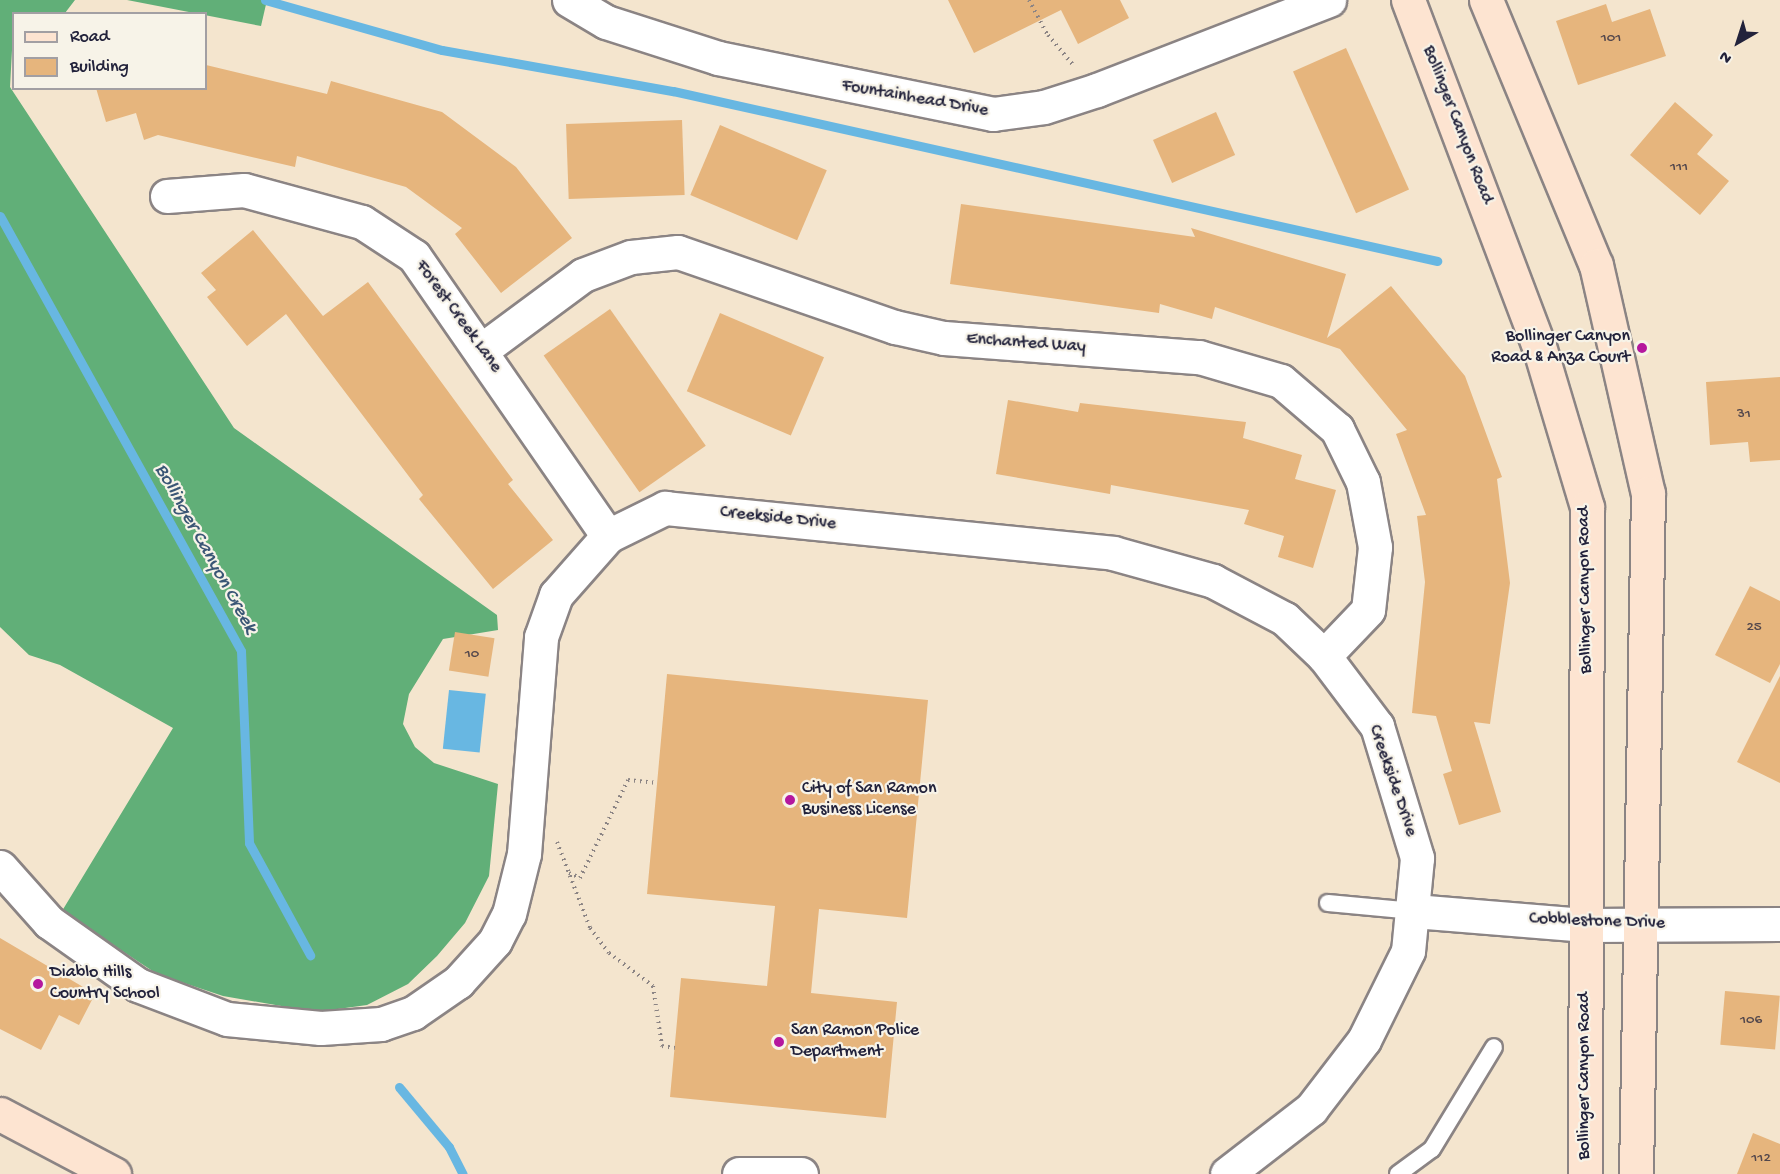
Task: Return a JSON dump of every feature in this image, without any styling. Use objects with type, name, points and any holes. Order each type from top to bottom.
[{"type":"main road","name":"Bollinger Canyon Road","points":[[1408,0],[1539,346],[1587,507],[1585,1174]]},
{"type":"main road","points":[[1486,0],[1596,265],[1648,493],[1637,925],[1636,1174]]},
{"type":"main road","points":[[0,1114],[114,1174]]},
{"type":"street","name":"Fountainhead Drive","points":[[569,0],[606,22],[718,58],[933,106],[993,114],[1044,107],[1097,90],[1329,0]]},
{"type":"street","name":"Forest Creek Lane","points":[[167,196],[244,190],[362,222],[414,256],[483,349],[608,536]]},
{"type":"street","name":"Enchanted Way","points":[[483,349],[583,275],[631,257],[678,252],[895,327],[944,338],[1199,357],[1281,381],[1336,429],[1363,482],[1375,546],[1368,610],[1324,656]]},
{"type":"street","name":"Creekside Drive","points":[[2,871],[49,922],[138,985],[227,1018],[321,1028],[381,1024],[436,998],[495,941],[509,914],[528,821],[541,637],[556,595],[608,536],[665,508],[1113,553],[1213,581],[1286,619],[1324,656],[1377,726],[1417,858],[1414,911],[1408,951],[1364,1040],[1311,1109],[1227,1174]]},
{"type":"street","name":"Cobblestone Drive","points":[[1414,911],[1586,925],[1780,924]]},
{"type":"street","points":[[739,1174],[801,1174]]},
{"type":"lane","points":[[1328,903],[1414,911]]},
{"type":"lane","points":[[1398,1174],[1432,1149],[1494,1047]]},
{"type":"path","points":[[1029,0],[1053,43],[1097,90]]},
{"type":"path","points":[[568,873],[580,878],[628,780],[657,783]]},
{"type":"path","points":[[528,821],[556,841],[596,938],[653,986],[662,1046],[675,1048]]},
{"type":"green space","points":[[0,0],[75,0],[66,12],[12,12],[10,87],[234,428],[497,615],[498,630],[443,639],[409,694],[403,724],[415,747],[434,763],[498,784],[489,876],[465,923],[437,956],[408,984],[367,1005],[316,1012],[223,996],[157,974],[62,911],[173,728],[60,665],[29,655],[0,627]]},
{"type":"green space","points":[[127,0],[267,0],[261,26],[207,16],[207,12],[189,12]]},
{"type":"water","points":[[449,690],[486,694],[480,753],[443,749]]},
{"type":"building","points":[[948,0],[1120,0],[1129,18],[1078,44],[1061,10],[974,53]]},
{"type":"building","points":[[1606,4],[1612,22],[1650,9],[1666,56],[1578,85],[1556,21]]},
{"type":"building","points":[[1346,48],[1409,190],[1356,213],[1293,72]]},
{"type":"building","points":[[207,65],[327,94],[331,81],[442,112],[516,167],[572,238],[501,293],[455,234],[462,228],[406,187],[297,156],[295,167],[158,135],[144,140],[136,113],[106,122],[97,90],[207,90]]},
{"type":"building","points":[[1675,102],[1713,135],[1697,154],[1729,181],[1700,215],[1630,155]]},
{"type":"building","points":[[1216,112],[1235,155],[1172,183],[1153,140]]},
{"type":"building","points":[[682,120],[685,195],[569,199],[566,124]]},
{"type":"building","points":[[720,125],[827,170],[797,240],[690,195]]},
{"type":"building","points":[[961,204],[1195,237],[1191,228],[1346,274],[1327,338],[1391,286],[1465,376],[1502,477],[1497,479],[1510,583],[1490,724],[1474,722],[1501,812],[1459,825],[1443,774],[1452,771],[1436,716],[1412,713],[1425,582],[1417,516],[1426,515],[1396,434],[1407,430],[1340,349],[1215,307],[1212,319],[1160,304],[1159,313],[950,284]]},
{"type":"building","points":[[253,230],[323,316],[368,282],[513,480],[508,484],[553,540],[493,589],[419,499],[423,495],[286,314],[247,346],[207,297],[216,290],[201,273]]},
{"type":"building","points":[[610,309],[706,446],[639,492],[544,355]]},
{"type":"building","points":[[720,313],[824,357],[791,435],[687,391]]},
{"type":"building","points":[[1780,377],[1780,460],[1750,462],[1748,442],[1710,445],[1706,382]]},
{"type":"building","points":[[1008,400],[1078,412],[1080,403],[1246,422],[1243,438],[1302,455],[1295,479],[1336,490],[1313,568],[1278,557],[1284,536],[1244,524],[1249,510],[1111,485],[1110,494],[996,474]]},
{"type":"building","points":[[1750,586],[1780,601],[1780,664],[1770,683],[1715,655]]},
{"type":"building","points":[[455,632],[495,638],[488,677],[449,671]]},
{"type":"building","points":[[667,674],[928,700],[907,918],[819,909],[811,993],[897,1002],[886,1118],[670,1097],[681,978],[767,986],[775,906],[647,894]]},
{"type":"building","points":[[1780,676],[1780,783],[1737,762]]},
{"type":"building","name":"Diablo Hills Country School","points":[[0,938],[95,994],[79,1025],[59,1015],[41,1050],[0,1029]]},
{"type":"building","points":[[1725,991],[1780,996],[1775,1050],[1720,1045]]},
{"type":"building","points":[[1753,1133],[1780,1144],[1780,1174],[1737,1174]]},
{"type":"waterway","points":[[265,0],[442,50],[673,91],[1437,261]]},
{"type":"waterway","name":"Bollinger Canyon Creek","points":[[0,216],[241,651],[249,843],[310,955]]},
{"type":"waterway","name":"Bollinger Canyon Creek","points":[[399,1087],[449,1147],[463,1174]]},
{"type":"place","name":"Bollinger Canyon Road & Anza Court","points":[[1642,348]]},
{"type":"place","name":"City of San Ramon Business License","points":[[790,800]]},
{"type":"place","name":"Diablo Hills Country School","points":[[38,984]]},
{"type":"place","name":"San Ramon Police Department","points":[[779,1042]]}]
